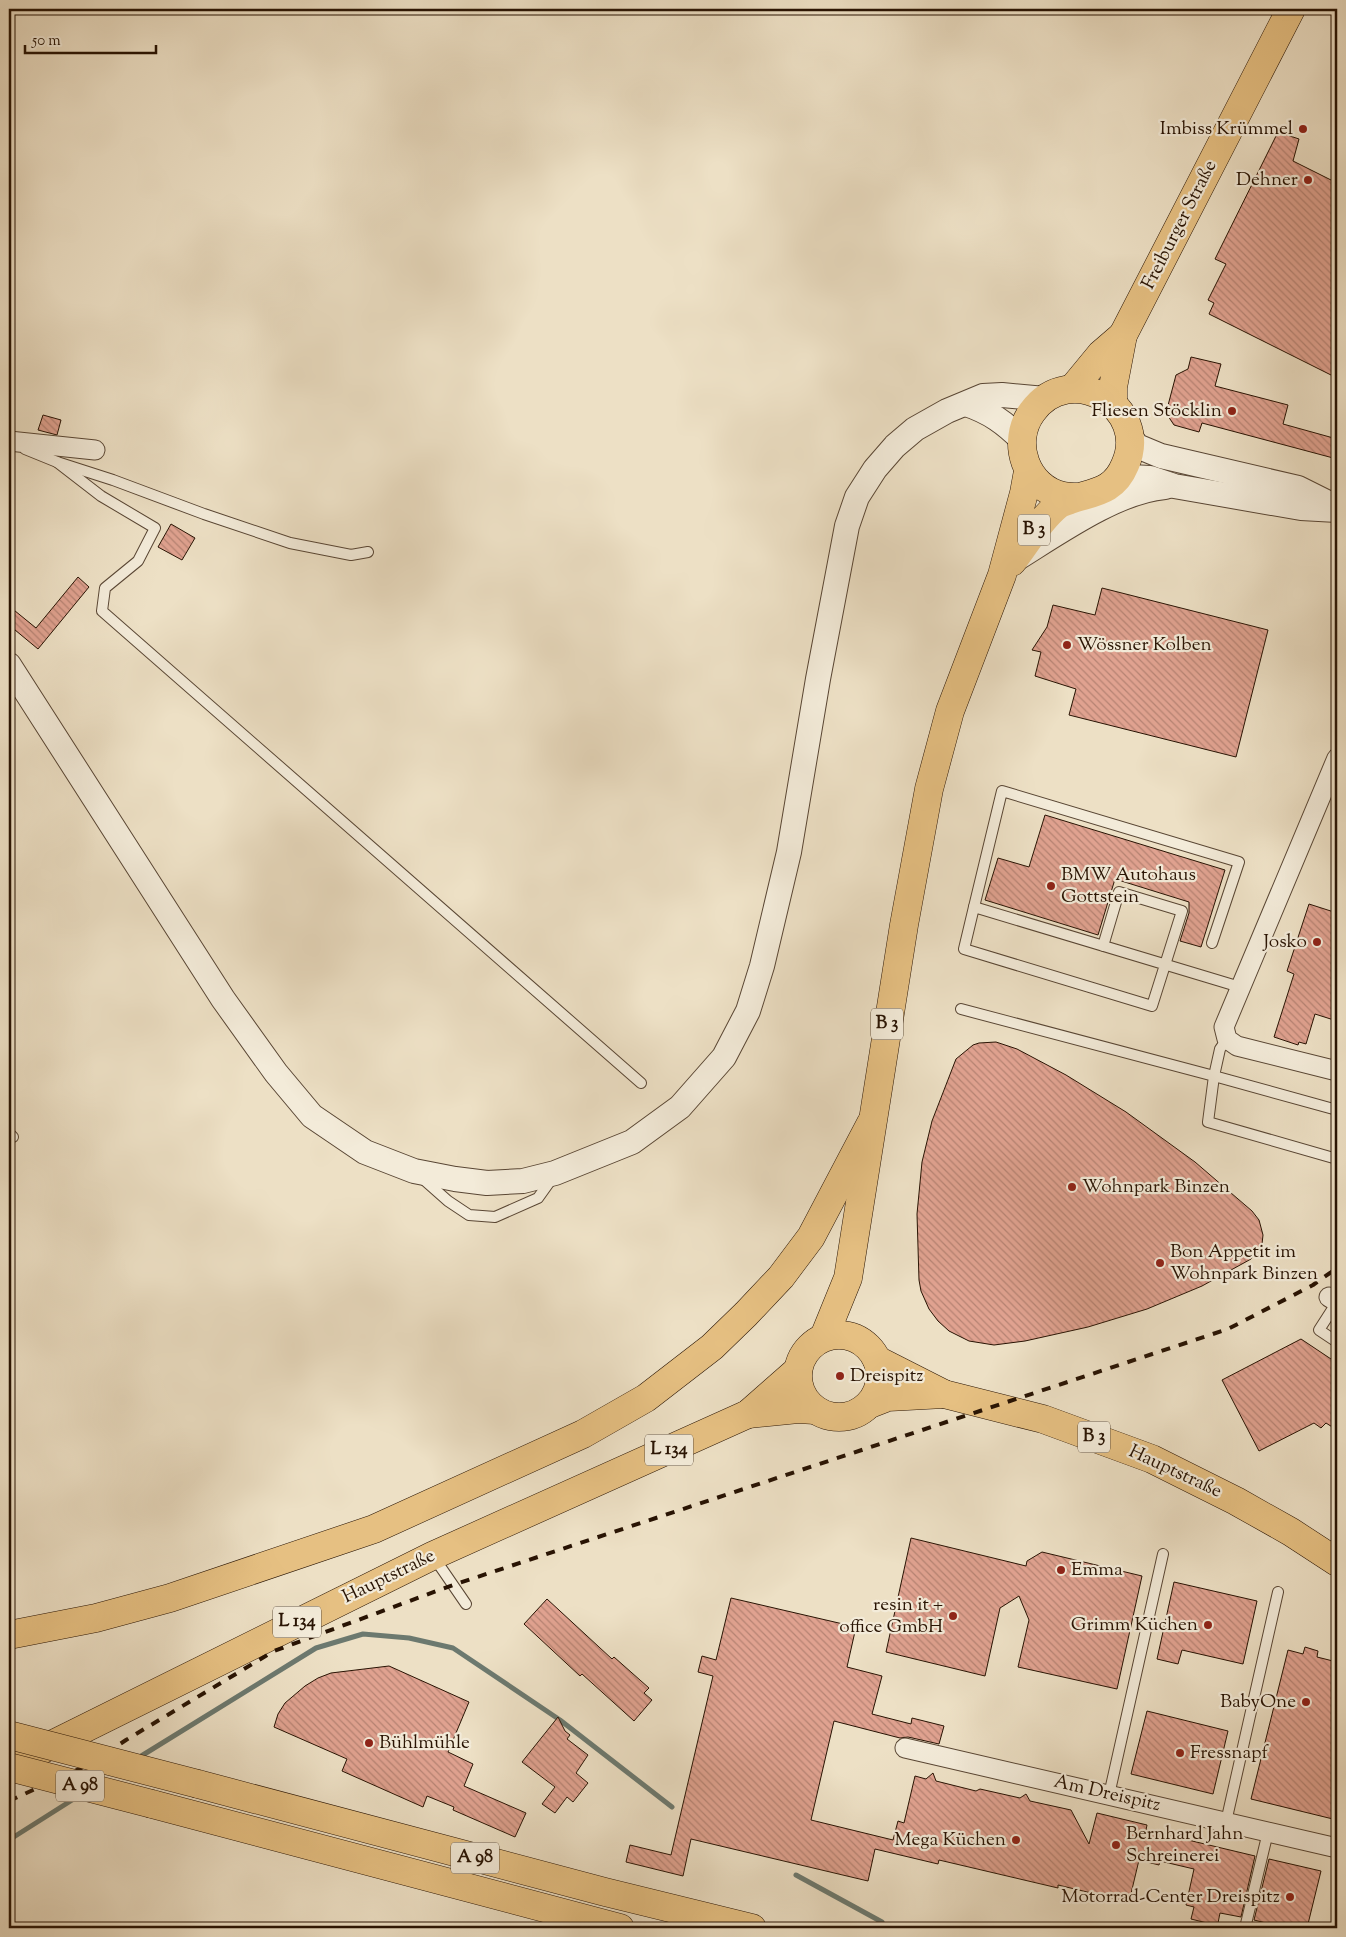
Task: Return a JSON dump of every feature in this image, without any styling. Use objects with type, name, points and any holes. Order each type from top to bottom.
[{"type":"main road","name":"Freiburger Straße","points":[[1113,404],[1112,387],[1123,335],[1291,9]]},
{"type":"main road","name":"Freiburger Straße","points":[[1073,388],[1102,354],[1123,335]]},
{"type":"main road","points":[[1073,388],[1096,393],[1113,404],[1126,423],[1130,446],[1126,464],[1111,484],[1091,495],[1078,497],[1063,496],[1051,491],[1036,480],[1028,471],[1023,456],[1022,440],[1024,426],[1030,414],[1045,399],[1073,388]]},
{"type":"main road","name":"B 3","points":[[824,1337],[848,1278],[905,915],[929,790],[950,711],[1008,568],[1028,471]]},
{"type":"main road","name":"B 3","points":[[1008,568],[1033,530],[1058,504],[1078,497]]},
{"type":"main road","points":[[9,1635],[96,1618],[170,1598],[374,1530],[583,1434],[646,1398],[712,1347],[781,1277],[811,1238],[871,1123]]},
{"type":"main road","name":"B 3","points":[[848,1278],[869,1350]]},
{"type":"main road","name":"Hauptstraße","points":[[9,1766],[432,1556],[748,1414],[798,1370],[804,1353],[816,1341],[824,1337],[842,1335],[944,1394],[1043,1419],[1152,1459],[1236,1501],[1291,1532],[1337,1562]]},
{"type":"main road","points":[[869,1350],[880,1378],[879,1388],[870,1404]]},
{"type":"main road","points":[[798,1370],[798,1385],[815,1410]]},
{"type":"main road","name":"Hauptstraße","points":[[748,1414],[798,1409],[815,1410],[831,1416],[848,1416],[888,1397],[944,1394]]},
{"type":"main road","name":"A 98","points":[[9,1734],[605,1892],[752,1928]]},
{"type":"main road","name":"A 98","points":[[9,1766],[620,1928]]},
{"type":"street","points":[[9,664],[222,999],[276,1073],[312,1116],[365,1152],[414,1171],[488,1183],[523,1181],[555,1173],[632,1142],[680,1106],[724,1057],[748,1011],[764,956],[789,852],[818,679],[847,526],[857,497],[875,469],[895,446],[915,429],[934,418],[983,396],[1002,395],[1045,399]]},
{"type":"street","points":[[966,404],[994,415],[1022,440]]},
{"type":"street","points":[[1129,436],[1137,446],[1161,456],[1298,488],[1337,509]]},
{"type":"street","points":[[9,442],[95,450]]},
{"type":"street","points":[[1111,484],[1130,477],[1150,478],[1174,486],[1301,508],[1337,509]]},
{"type":"street","points":[[1008,568],[1062,531],[1122,498],[1148,488],[1174,486]]},
{"type":"street","points":[[1337,758],[1224,1027],[1227,1039],[1237,1046],[1337,1071]]},
{"type":"street","name":"Am Dreispitz","points":[[905,1748],[1337,1848]]},
{"type":"lane","points":[[9,442],[57,462],[290,543],[351,555],[368,552]]},
{"type":"lane","points":[[57,462],[100,496],[155,528],[138,561],[105,588],[102,611],[641,1083]]},
{"type":"lane","points":[[1103,946],[1120,892],[1182,911],[1152,1006],[964,949],[1002,791],[1239,862],[1212,942]]},
{"type":"lane","points":[[974,908],[1240,987]]},
{"type":"lane","points":[[961,1009],[1337,1110]]},
{"type":"lane","points":[[1227,1039],[1220,1049],[1214,1076],[1208,1122],[1337,1159]]},
{"type":"lane","points":[[414,1171],[448,1201],[468,1215],[495,1217],[538,1198],[555,1173]]},
{"type":"lane","points":[[1335,1300],[1319,1330],[1337,1342]]},
{"type":"lane","points":[[1109,1795],[1163,1554]]},
{"type":"lane","points":[[432,1556],[466,1604]]},
{"type":"lane","points":[[1226,1822],[1278,1592]]},
{"type":"lane","points":[[1245,1928],[1268,1832]]},
{"type":"building","points":[[1278,132],[1299,139],[1293,161],[1337,183],[1337,378],[1209,314],[1214,303],[1208,300],[1226,264],[1215,259]]},
{"type":"building","points":[[1191,357],[1221,364],[1215,386],[1288,405],[1283,424],[1337,439],[1337,459],[1202,423],[1199,432],[1174,425],[1166,413],[1176,375],[1188,369]]},
{"type":"building","points":[[43,415],[61,420],[57,435],[38,430]]},
{"type":"building","points":[[171,524],[195,538],[182,560],[158,547]]},
{"type":"building","points":[[78,577],[89,587],[38,649],[9,625],[9,606],[36,628]]},
{"type":"building","points":[[1102,588],[1268,630],[1236,757],[1069,715],[1076,689],[1035,676],[1041,652],[1032,650],[1047,627],[1053,605],[1095,615]]},
{"type":"building","name":"BMW Autohaus Gottstein","points":[[1045,815],[1225,870],[1201,947],[1180,941],[1189,913],[1189,902],[1115,879],[1098,935],[985,900],[998,858],[1029,867]]},
{"type":"building","name":"Josko","points":[[1309,904],[1337,913],[1337,1021],[1315,1014],[1306,1044],[1299,1042],[1298,1045],[1274,1037],[1294,974],[1287,971]]},
{"type":"building","name":"Wohnpark Binzen","points":[[996,1042],[1017,1049],[1066,1075],[1126,1112],[1195,1162],[1252,1211],[1259,1220],[1263,1235],[1262,1244],[1258,1252],[1251,1259],[1202,1286],[1147,1309],[1088,1327],[1025,1341],[994,1345],[969,1341],[949,1331],[929,1309],[921,1291],[919,1280],[917,1214],[922,1162],[932,1121],[956,1059],[973,1045]]},
{"type":"building","points":[[1301,1339],[1337,1363],[1337,1430],[1326,1423],[1321,1428],[1314,1423],[1259,1451],[1222,1380]]},
{"type":"building","points":[[911,1538],[1026,1566],[1027,1561],[1042,1552],[1142,1576],[1117,1689],[1018,1667],[1029,1620],[1019,1596],[1000,1608],[985,1676],[886,1652]]},
{"type":"building","name":"Grimm Küchen","points":[[1174,1582],[1257,1601],[1243,1664],[1182,1650],[1178,1664],[1157,1659]]},
{"type":"building","points":[[731,1598],[856,1627],[847,1667],[882,1676],[872,1714],[911,1724],[912,1718],[944,1726],[939,1744],[908,1737],[900,1738],[834,1721],[811,1820],[893,1840],[898,1821],[904,1823],[915,1776],[926,1779],[933,1773],[936,1781],[976,1791],[980,1789],[1020,1798],[1026,1794],[1030,1801],[1071,1810],[1089,1844],[1097,1813],[1147,1825],[1146,1830],[1255,1856],[1241,1917],[1220,1913],[1217,1928],[1210,1928],[1207,1923],[1191,1919],[1194,1907],[1186,1905],[1194,1869],[1160,1861],[1159,1865],[1139,1860],[1129,1902],[1058,1885],[1058,1888],[939,1860],[938,1864],[875,1849],[868,1881],[691,1839],[683,1876],[626,1862],[630,1845],[671,1855],[713,1676],[698,1672],[702,1656],[716,1660]]},
{"type":"building","points":[[547,1599],[612,1659],[614,1657],[649,1688],[644,1693],[652,1700],[634,1721],[582,1674],[580,1676],[524,1624]]},
{"type":"building","name":"BabyOne","points":[[1305,1647],[1318,1651],[1317,1657],[1337,1662],[1337,1743],[1332,1765],[1337,1765],[1337,1820],[1251,1799],[1288,1650],[1303,1654]]},
{"type":"building","name":"Bühlmühle","points":[[389,1666],[469,1702],[448,1752],[473,1764],[464,1786],[526,1813],[515,1837],[453,1810],[454,1807],[427,1796],[423,1807],[342,1771],[347,1759],[274,1727],[278,1714],[285,1703],[318,1678],[331,1673]]},
{"type":"building","name":"Fressnapf","points":[[1147,1711],[1228,1731],[1213,1794],[1131,1774]]},
{"type":"building","points":[[558,1717],[565,1731],[570,1735],[567,1739],[588,1755],[576,1773],[588,1783],[573,1802],[567,1797],[555,1813],[542,1804],[555,1787],[522,1762]]},
{"type":"building","name":"Motorrad-Center Dreispitz","points":[[1269,1859],[1321,1871],[1307,1928],[1286,1928],[1254,1920]]},
{"type":"waterway","points":[[138,1758],[316,1648],[363,1634],[409,1638],[453,1648],[560,1720],[672,1807]]},
{"type":"waterway","points":[[9,1840],[80,1795]]},
{"type":"waterway","points":[[796,1875],[882,1922]]},
{"type":"railway","points":[[9,1801],[88,1765],[274,1651],[453,1585],[1228,1329],[1313,1285],[1337,1268]]},
{"type":"place","name":"Imbiss Krümmel","points":[[1303,129]]},
{"type":"place","name":"Dehner","points":[[1308,180]]},
{"type":"place","name":"Fliesen Stöcklin","points":[[1232,411]]},
{"type":"place","name":"Wössner Kolben","points":[[1067,645]]},
{"type":"place","name":"BMW Autohaus Gottstein","points":[[1051,886]]},
{"type":"place","name":"Josko","points":[[1317,942]]},
{"type":"place","name":"Wohnpark Binzen","points":[[1072,1187]]},
{"type":"place","name":"Bon Appetit im Wohnpark Binzen","points":[[1160,1263]]},
{"type":"place","name":"Dreispitz","points":[[840,1376]]},
{"type":"place","name":"Emma","points":[[1061,1570]]},
{"type":"place","name":"resin it + office GmbH","points":[[953,1616]]},
{"type":"place","name":"Grimm Küchen","points":[[1208,1625]]},
{"type":"place","name":"BabyOne","points":[[1306,1702]]},
{"type":"place","name":"Bühlmühle","points":[[369,1743]]},
{"type":"place","name":"Fressnapf","points":[[1180,1753]]},
{"type":"place","name":"Mega Küchen","points":[[1016,1840]]},
{"type":"place","name":"Bernhard Jahn Schreinerei","points":[[1116,1845]]},
{"type":"place","name":"Motorrad-Center Dreispitz","points":[[1290,1897]]}]
